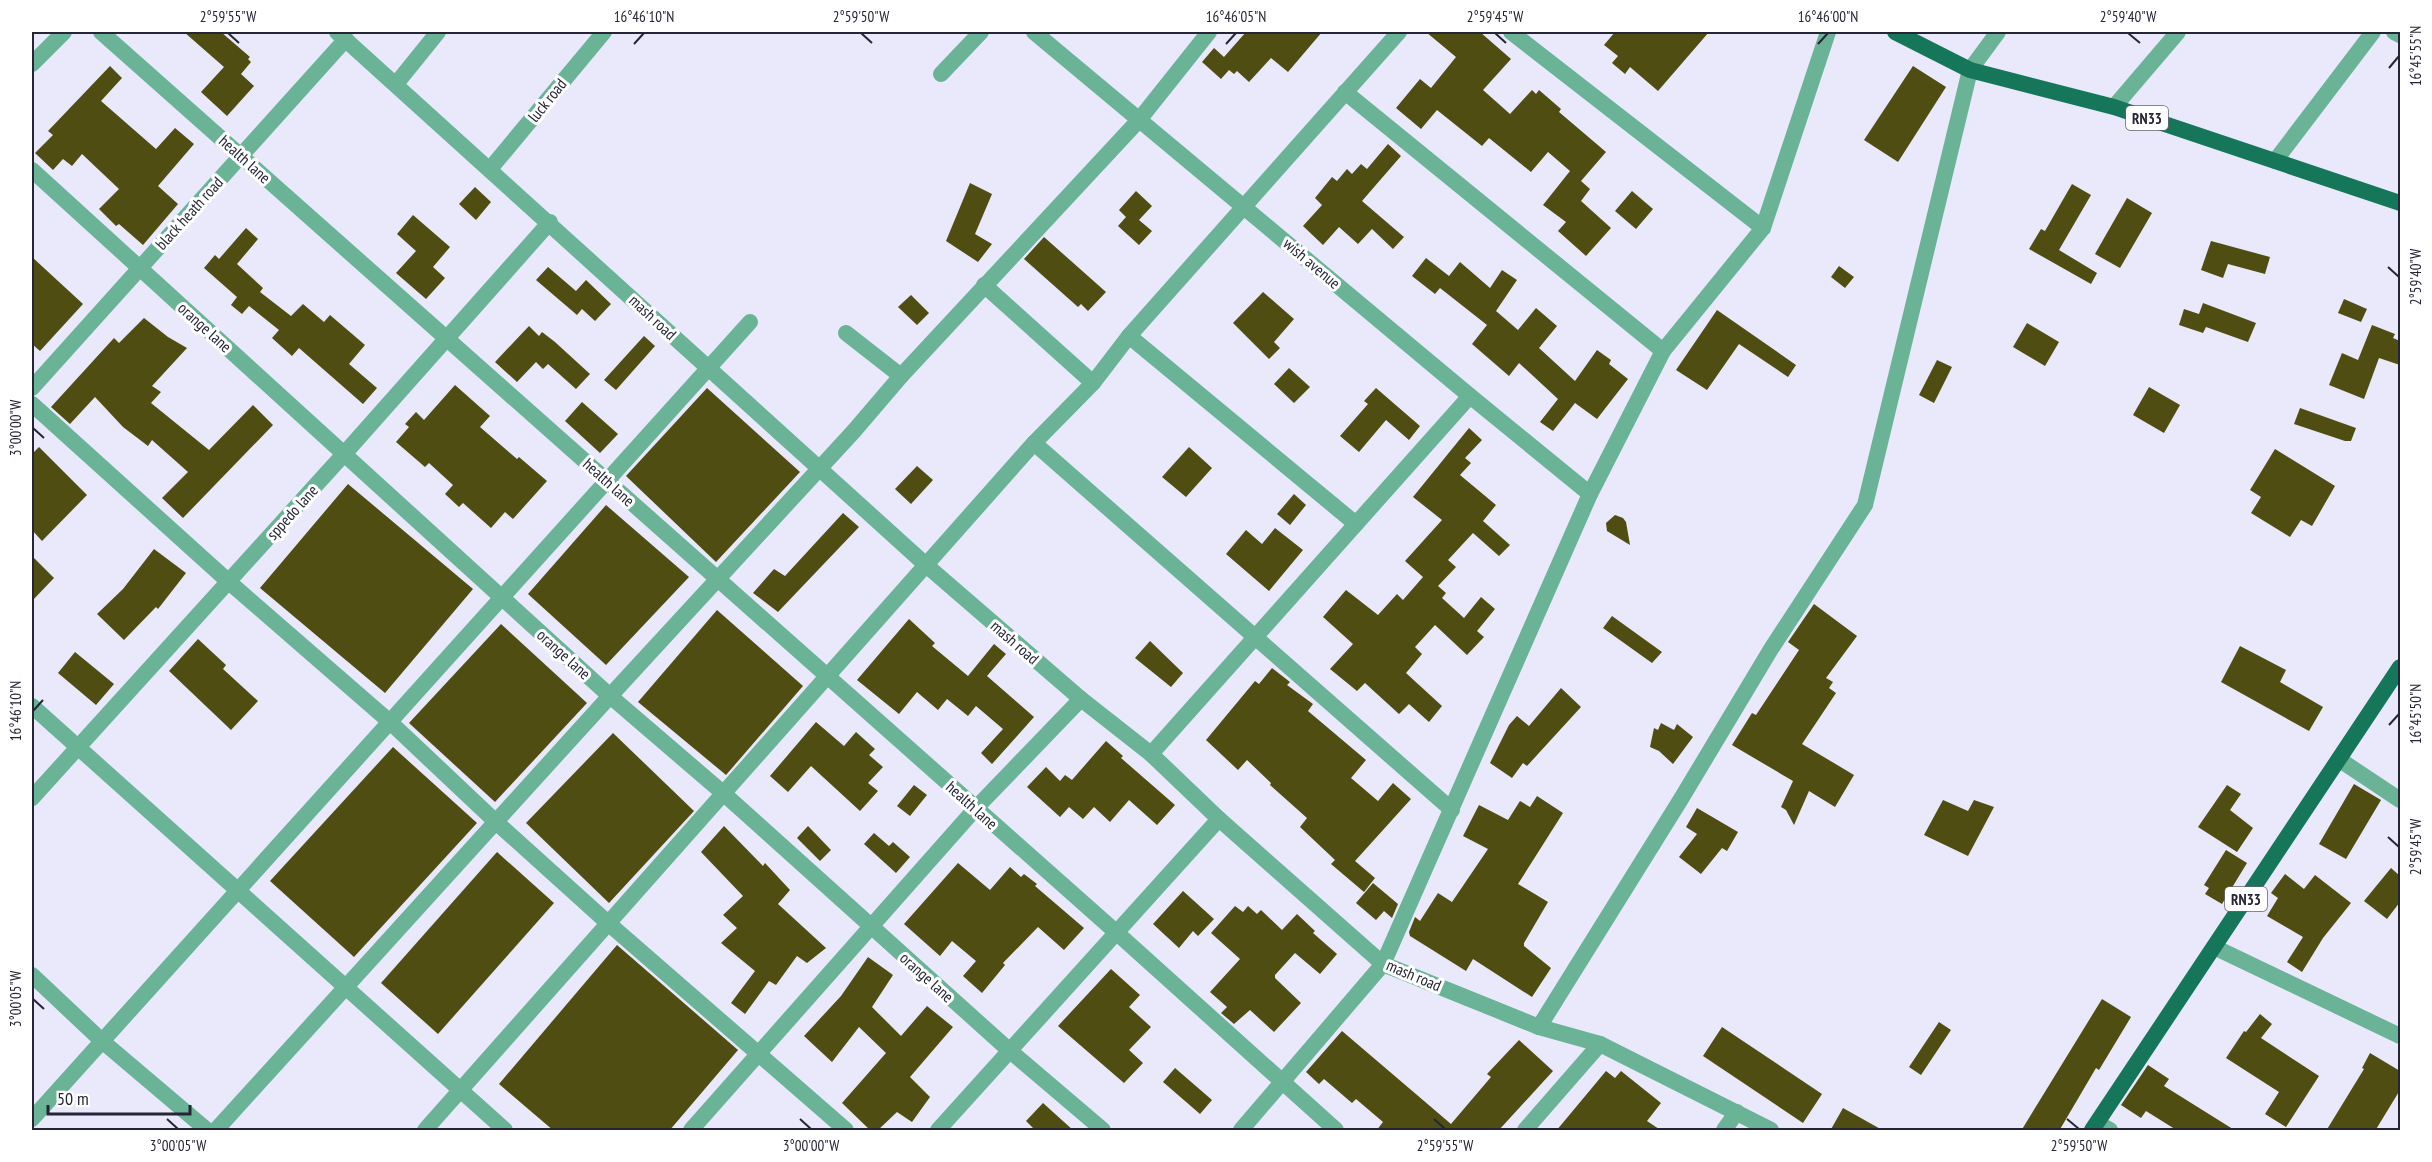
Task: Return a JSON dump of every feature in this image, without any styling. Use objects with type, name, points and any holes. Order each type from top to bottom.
[{"type":"main road","name":"RN33","points":[[1894,32],[1971,70],[2114,108],[2400,203]]},
{"type":"main road","name":"RN33","points":[[2100,1128],[2214,947],[2400,668]]},
{"type":"street","points":[[32,64],[64,32]]},
{"type":"street","name":"health lane","points":[[101,32],[1117,933],[1336,1131]]},
{"type":"street","points":[[396,84],[438,32]]},
{"type":"street","name":"luck road","points":[[490,169],[604,32]]},
{"type":"street","points":[[941,74],[981,32]]},
{"type":"street","name":"wish avenue","points":[[1034,32],[1590,494]]},
{"type":"street","points":[[216,1131],[610,696],[820,469],[984,285],[1139,120],[1209,32]]},
{"type":"street","points":[[424,1131],[1034,443],[1093,383],[1129,336],[1399,32]]},
{"type":"street","points":[[1511,32],[1763,228]]},
{"type":"street","points":[[1240,1131],[1383,963],[1590,494],[1662,351],[1763,228],[1828,32]]},
{"type":"street","points":[[1539,1027],[1771,649],[1864,505],[1971,70],[1998,32]]},
{"type":"street","points":[[2114,108],[2178,32]]},
{"type":"street","points":[[2275,161],[2373,32]]},
{"type":"street","points":[[2394,32],[2400,35]]},
{"type":"street","name":"black heath road","points":[[32,388],[241,155],[341,35]]},
{"type":"street","name":"mash road","points":[[341,35],[926,565],[1082,699],[1151,754],[1220,819],[1383,963],[1539,1027],[1600,1044],[1771,1131]]},
{"type":"street","points":[[1345,92],[1662,351]]},
{"type":"street","name":"orange lane","points":[[32,170],[610,696],[723,793],[1010,1051],[1103,1131]]},
{"type":"street","name":"sppedo lane","points":[[32,798],[79,749],[550,222]]},
{"type":"street","points":[[984,285],[1093,383]]},
{"type":"street","points":[[32,1119],[750,322]]},
{"type":"street","points":[[846,333],[901,376]]},
{"type":"street","points":[[1129,336],[1356,524]]},
{"type":"street","points":[[1151,754],[1470,396]]},
{"type":"street","points":[[32,404],[229,582],[390,722],[608,923],[846,1131]]},
{"type":"street","points":[[1034,443],[1452,810]]},
{"type":"street","points":[[691,1131],[976,808],[1082,699]]},
{"type":"street","points":[[32,706],[505,1131]]},
{"type":"street","points":[[2340,760],[2400,800]]},
{"type":"street","points":[[938,1131],[1220,819]]},
{"type":"street","points":[[2214,947],[2400,1036]]},
{"type":"street","points":[[32,975],[102,1041],[207,1131]]},
{"type":"street","points":[[1525,1131],[1600,1044]]},
{"type":"street","points":[[1724,1131],[1737,1112]]},
{"type":"building","points":[[184,32],[221,32],[250,57],[248,59],[251,62],[241,74],[254,86],[227,116],[201,92],[224,67]]},
{"type":"building","points":[[1246,32],[1322,32],[1288,72],[1271,58],[1249,82],[1237,71],[1234,74],[1229,70],[1221,79],[1202,62],[1214,48],[1224,57]]},
{"type":"building","points":[[1426,32],[1480,32],[1511,59],[1483,90],[1510,114],[1532,90],[1536,94],[1539,90],[1561,109],[1559,112],[1606,152],[1581,181],[1590,189],[1581,201],[1611,228],[1586,256],[1558,231],[1566,222],[1543,205],[1570,171],[1548,152],[1531,172],[1489,138],[1482,146],[1437,110],[1421,129],[1396,108],[1420,79],[1431,88],[1456,57]]},
{"type":"building","points":[[1615,32],[1709,32],[1658,91],[1630,67],[1625,74],[1612,63],[1618,56],[1604,45]]},
{"type":"building","points":[[110,66],[122,78],[101,101],[156,149],[175,128],[194,144],[158,186],[178,204],[143,245],[119,224],[116,226],[99,209],[119,189],[82,154],[72,166],[63,159],[53,170],[35,153],[53,135],[48,131]]},
{"type":"building","points":[[1913,66],[1946,87],[1898,162],[1864,140]]},
{"type":"building","points":[[1388,144],[1401,156],[1362,201],[1404,237],[1393,249],[1372,229],[1358,244],[1339,227],[1323,245],[1303,226],[1322,205],[1315,198],[1332,177],[1337,181],[1347,169],[1352,174],[1361,164],[1367,169]]},
{"type":"building","points":[[970,183],[992,194],[975,234],[992,244],[978,262],[946,241]]},
{"type":"building","points":[[2072,184],[2091,195],[2059,250],[2097,273],[2091,284],[2029,249],[2041,229],[2045,231]]},
{"type":"building","points":[[475,187],[491,202],[476,220],[459,204]]},
{"type":"building","points":[[1136,191],[1152,206],[1139,220],[1152,231],[1139,245],[1118,226],[1126,217],[1119,210]]},
{"type":"building","points":[[1632,191],[1653,209],[1636,229],[1615,211]]},
{"type":"building","points":[[2127,198],[2152,213],[2120,268],[2095,254]]},
{"type":"building","points":[[413,215],[450,247],[433,267],[445,278],[426,299],[396,273],[416,251],[397,234]]},
{"type":"building","points":[[246,228],[258,239],[237,264],[263,288],[260,292],[291,316],[303,304],[324,322],[330,315],[365,345],[349,364],[377,388],[363,404],[299,348],[292,356],[272,338],[279,330],[249,306],[242,314],[231,305],[237,297],[204,268],[215,255],[219,259]]},
{"type":"building","points":[[1044,237],[1106,292],[1088,311],[1081,304],[1078,307],[1024,259]]},
{"type":"building","points":[[2211,241],[2270,257],[2265,274],[2228,264],[2223,278],[2201,270]]},
{"type":"building","points":[[32,257],[83,304],[40,351],[32,344]]},
{"type":"building","points":[[1426,258],[1449,276],[1460,262],[1490,288],[1502,270],[1517,280],[1496,311],[1518,330],[1536,308],[1557,326],[1539,348],[1575,381],[1597,350],[1611,360],[1609,364],[1628,379],[1597,419],[1575,403],[1553,431],[1540,422],[1558,399],[1519,363],[1509,376],[1472,344],[1487,325],[1440,288],[1435,294],[1412,276]]},
{"type":"building","points":[[1839,266],[1854,277],[1845,288],[1831,277]]},
{"type":"building","points":[[548,267],[576,291],[586,280],[611,304],[595,321],[582,309],[577,315],[536,280]]},
{"type":"building","points":[[1263,292],[1294,319],[1274,342],[1280,348],[1269,359],[1233,323]]},
{"type":"building","points":[[911,295],[929,313],[917,325],[898,307]]},
{"type":"building","points":[[2344,299],[2367,309],[2361,322],[2338,313]]},
{"type":"building","points":[[2203,303],[2256,323],[2248,342],[2206,327],[2203,333],[2179,325],[2184,309],[2199,314]]},
{"type":"building","points":[[1717,310],[1796,365],[1788,377],[1739,344],[1707,390],[1676,370]]},
{"type":"building","points":[[144,318],[168,337],[187,348],[152,386],[161,392],[151,403],[209,450],[253,405],[273,425],[183,518],[162,498],[188,472],[152,440],[148,446],[123,427],[95,397],[70,424],[51,407],[114,338],[119,343]]},
{"type":"building","points":[[2027,323],[2059,342],[2045,366],[2013,347]]},
{"type":"building","points":[[2372,325],[2395,334],[2393,338],[2400,341],[2400,365],[2379,358],[2364,399],[2329,385],[2342,353],[2358,360]]},
{"type":"building","points":[[529,326],[539,336],[542,332],[555,342],[590,374],[576,389],[548,364],[543,369],[536,362],[517,382],[495,362]]},
{"type":"building","points":[[644,336],[655,346],[616,390],[604,380]]},
{"type":"building","points":[[1937,360],[1952,367],[1934,403],[1919,395]]},
{"type":"building","points":[[1289,368],[1310,387],[1294,403],[1274,384]]},
{"type":"building","points":[[455,385],[490,416],[480,427],[547,481],[513,519],[505,512],[491,528],[463,503],[459,507],[445,494],[453,485],[429,463],[425,467],[396,442],[409,427],[405,424],[416,412],[424,420]]},
{"type":"building","points":[[2149,387],[2180,405],[2164,433],[2133,415]]},
{"type":"building","points":[[707,388],[800,472],[716,562],[626,476]]},
{"type":"building","points":[[1376,388],[1420,426],[1409,440],[1386,420],[1359,452],[1340,436],[1368,404],[1364,401]]},
{"type":"building","points":[[582,402],[618,434],[600,453],[565,421]]},
{"type":"building","points":[[2300,408],[2356,428],[2351,441],[2294,424]]},
{"type":"building","points":[[1469,428],[1482,440],[1465,458],[1471,463],[1460,475],[1496,505],[1483,521],[1510,545],[1499,556],[1473,533],[1448,560],[1456,567],[1438,586],[1446,593],[1442,598],[1464,618],[1481,597],[1495,609],[1477,631],[1484,637],[1467,655],[1435,625],[1415,647],[1422,654],[1406,673],[1442,706],[1429,722],[1409,704],[1399,714],[1365,683],[1357,691],[1330,669],[1353,644],[1323,617],[1346,590],[1378,615],[1397,594],[1403,600],[1423,577],[1405,561],[1442,520],[1413,497]]},
{"type":"building","points":[[39,447],[87,495],[42,541],[32,530],[32,454]]},
{"type":"building","points":[[1189,447],[1212,468],[1186,497],[1162,477]]},
{"type":"building","points":[[2275,449],[2335,486],[2312,526],[2301,520],[2290,537],[2251,513],[2261,497],[2250,490]]},
{"type":"building","points":[[917,466],[933,480],[911,504],[895,489]]},
{"type":"building","points":[[348,484],[473,589],[385,693],[260,588]]},
{"type":"building","points":[[1294,494],[1306,505],[1290,525],[1277,514]]},
{"type":"building","points":[[606,505],[689,577],[606,665],[528,594]]},
{"type":"building","points":[[843,513],[859,527],[778,612],[753,593],[774,569],[785,576]]},
{"type":"building","points":[[1615,515],[1626,522],[1630,545],[1607,531],[1606,523]]},
{"type":"building","points":[[1275,528],[1303,550],[1269,591],[1226,554],[1246,530],[1262,544]]},
{"type":"building","points":[[154,549],[186,573],[158,609],[156,607],[124,640],[97,614],[123,589]]},
{"type":"building","points":[[32,556],[54,578],[32,601]]},
{"type":"building","points":[[1814,604],[1857,636],[1826,678],[1833,682],[1829,688],[1836,693],[1802,744],[1854,775],[1835,807],[1809,791],[1794,825],[1786,810],[1781,807],[1793,781],[1732,745],[1752,713],[1756,715],[1799,650],[1788,642]]},
{"type":"building","points":[[717,610],[803,686],[726,775],[638,702]]},
{"type":"building","points":[[1612,616],[1662,652],[1652,663],[1603,628]]},
{"type":"building","points":[[909,619],[935,643],[932,646],[968,676],[994,644],[1006,654],[987,676],[1034,717],[992,764],[981,753],[1003,729],[976,706],[968,716],[947,699],[938,710],[917,692],[899,714],[857,680]]},
{"type":"building","points":[[501,624],[587,703],[495,802],[409,723]]},
{"type":"building","points":[[198,639],[226,665],[223,669],[258,701],[231,730],[169,671]]},
{"type":"building","points":[[1150,641],[1183,673],[1171,687],[1135,658]]},
{"type":"building","points":[[2240,646],[2286,670],[2280,682],[2323,707],[2309,731],[2221,682]]},
{"type":"building","points":[[75,652],[114,684],[96,705],[58,673]]},
{"type":"building","points":[[1272,668],[1290,682],[1287,685],[1313,704],[1308,711],[1366,760],[1351,778],[1378,801],[1393,783],[1411,799],[1355,861],[1375,878],[1364,892],[1331,864],[1335,860],[1300,827],[1307,818],[1270,785],[1271,783],[1247,760],[1238,770],[1206,740],[1255,681],[1259,684]]},
{"type":"building","points":[[1561,688],[1581,707],[1527,766],[1523,763],[1512,778],[1490,763],[1509,725],[1517,716],[1529,726]]},
{"type":"building","points":[[816,722],[844,746],[856,732],[875,749],[869,755],[883,767],[868,783],[878,791],[860,811],[811,766],[788,792],[770,776]]},
{"type":"building","points":[[1661,723],[1674,730],[1677,724],[1693,737],[1673,764],[1659,751],[1650,747],[1654,728],[1658,730]]},
{"type":"building","points":[[613,733],[694,811],[609,903],[526,823]]},
{"type":"building","points":[[1106,741],[1123,756],[1121,758],[1175,805],[1157,825],[1129,800],[1110,822],[1094,807],[1083,819],[1069,807],[1060,817],[1027,787],[1046,767],[1060,781],[1065,775],[1072,780]]},
{"type":"building","points":[[393,747],[477,823],[354,957],[270,881]]},
{"type":"building","points":[[2354,784],[2381,800],[2346,859],[2319,844]]},
{"type":"building","points":[[914,785],[927,795],[910,816],[897,806]]},
{"type":"building","points":[[2227,785],[2241,794],[2230,810],[2253,828],[2237,852],[2198,827]]},
{"type":"building","points":[[1537,796],[1563,813],[1518,884],[1548,902],[1524,943],[1524,946],[1551,968],[1532,997],[1473,959],[1466,971],[1410,936],[1409,932],[1415,917],[1420,921],[1438,893],[1452,902],[1488,849],[1463,836],[1479,805],[1508,820],[1520,801],[1530,807]]},
{"type":"building","points":[[1943,800],[1968,811],[1974,800],[1994,807],[1968,856],[1924,835]]},
{"type":"building","points":[[1697,808],[1738,832],[1727,851],[1722,848],[1701,874],[1679,857],[1697,834],[1686,827]]},
{"type":"building","points":[[724,826],[763,866],[765,863],[790,890],[778,904],[826,948],[807,963],[797,956],[776,985],[769,981],[745,1014],[731,1003],[755,971],[721,943],[737,928],[723,915],[743,896],[701,852]]},
{"type":"building","points":[[808,826],[831,850],[820,861],[797,838]]},
{"type":"building","points":[[874,833],[889,846],[893,842],[910,857],[896,873],[864,844]]},
{"type":"building","points":[[2226,850],[2247,863],[2222,904],[2205,894],[2209,888],[2204,885]]},
{"type":"building","points":[[497,852],[554,903],[438,1034],[381,983]]},
{"type":"building","points":[[958,863],[990,890],[1010,867],[1021,877],[1024,874],[1084,928],[1064,950],[1038,927],[1003,963],[1005,965],[982,993],[963,976],[976,961],[952,941],[940,956],[904,924]]},
{"type":"building","points":[[2391,868],[2400,876],[2400,902],[2387,919],[2364,901]]},
{"type":"building","points":[[2285,874],[2304,889],[2315,875],[2351,903],[2323,938],[2302,972],[2287,962],[2303,937],[2267,916],[2278,898],[2271,893]]},
{"type":"building","points":[[1373,883],[1398,904],[1392,918],[1384,911],[1376,920],[1356,903]]},
{"type":"building","points":[[1183,891],[1214,919],[1198,936],[1193,931],[1179,948],[1153,924]]},
{"type":"building","points":[[1235,906],[1243,912],[1248,906],[1257,914],[1261,910],[1282,930],[1297,914],[1315,931],[1313,933],[1337,954],[1320,974],[1295,953],[1275,975],[1275,978],[1301,1003],[1274,1032],[1250,1010],[1234,1024],[1221,1013],[1227,1007],[1210,992],[1240,959],[1211,933]]},
{"type":"building","points":[[617,945],[738,1050],[669,1131],[554,1131],[499,1084]]},
{"type":"building","points":[[868,957],[893,975],[872,1007],[901,1036],[927,1006],[953,1027],[910,1077],[930,1097],[912,1122],[897,1112],[877,1131],[871,1131],[842,1103],[886,1053],[859,1027],[832,1062],[804,1036],[841,996]]},
{"type":"building","points":[[1111,969],[1140,995],[1129,1007],[1151,1027],[1129,1050],[1143,1063],[1124,1083],[1058,1026]]},
{"type":"building","points":[[2102,999],[2131,1017],[2099,1070],[2096,1068],[2059,1131],[2021,1131]]},
{"type":"building","points":[[2260,1014],[2272,1024],[2261,1038],[2319,1076],[2286,1127],[2265,1114],[2279,1092],[2226,1058],[2244,1031],[2246,1032]]},
{"type":"building","points":[[1939,1022],[1951,1030],[1921,1075],[1909,1067]]},
{"type":"building","points":[[1722,1027],[1822,1094],[1803,1123],[1703,1056]]},
{"type":"building","points":[[1342,1031],[1451,1124],[1491,1077],[1487,1074],[1519,1040],[1553,1071],[1498,1131],[1376,1131],[1383,1122],[1356,1099],[1352,1103],[1324,1079],[1319,1084],[1306,1072]]},
{"type":"building","points":[[2370,1053],[2400,1071],[2400,1090],[2375,1131],[2326,1131],[2364,1069],[2362,1068]]},
{"type":"building","points":[[2148,1065],[2169,1079],[2164,1086],[2236,1131],[2178,1131],[2146,1111],[2141,1118],[2121,1105]]},
{"type":"building","points":[[1175,1068],[1212,1100],[1200,1114],[1163,1082]]},
{"type":"building","points":[[1606,1071],[1615,1078],[1621,1071],[1661,1103],[1647,1121],[1662,1131],[1556,1131]]},
{"type":"building","points":[[1043,1103],[1074,1131],[1036,1131],[1026,1121]]},
{"type":"building","points":[[1843,1108],[1884,1131],[1830,1131]]}]
